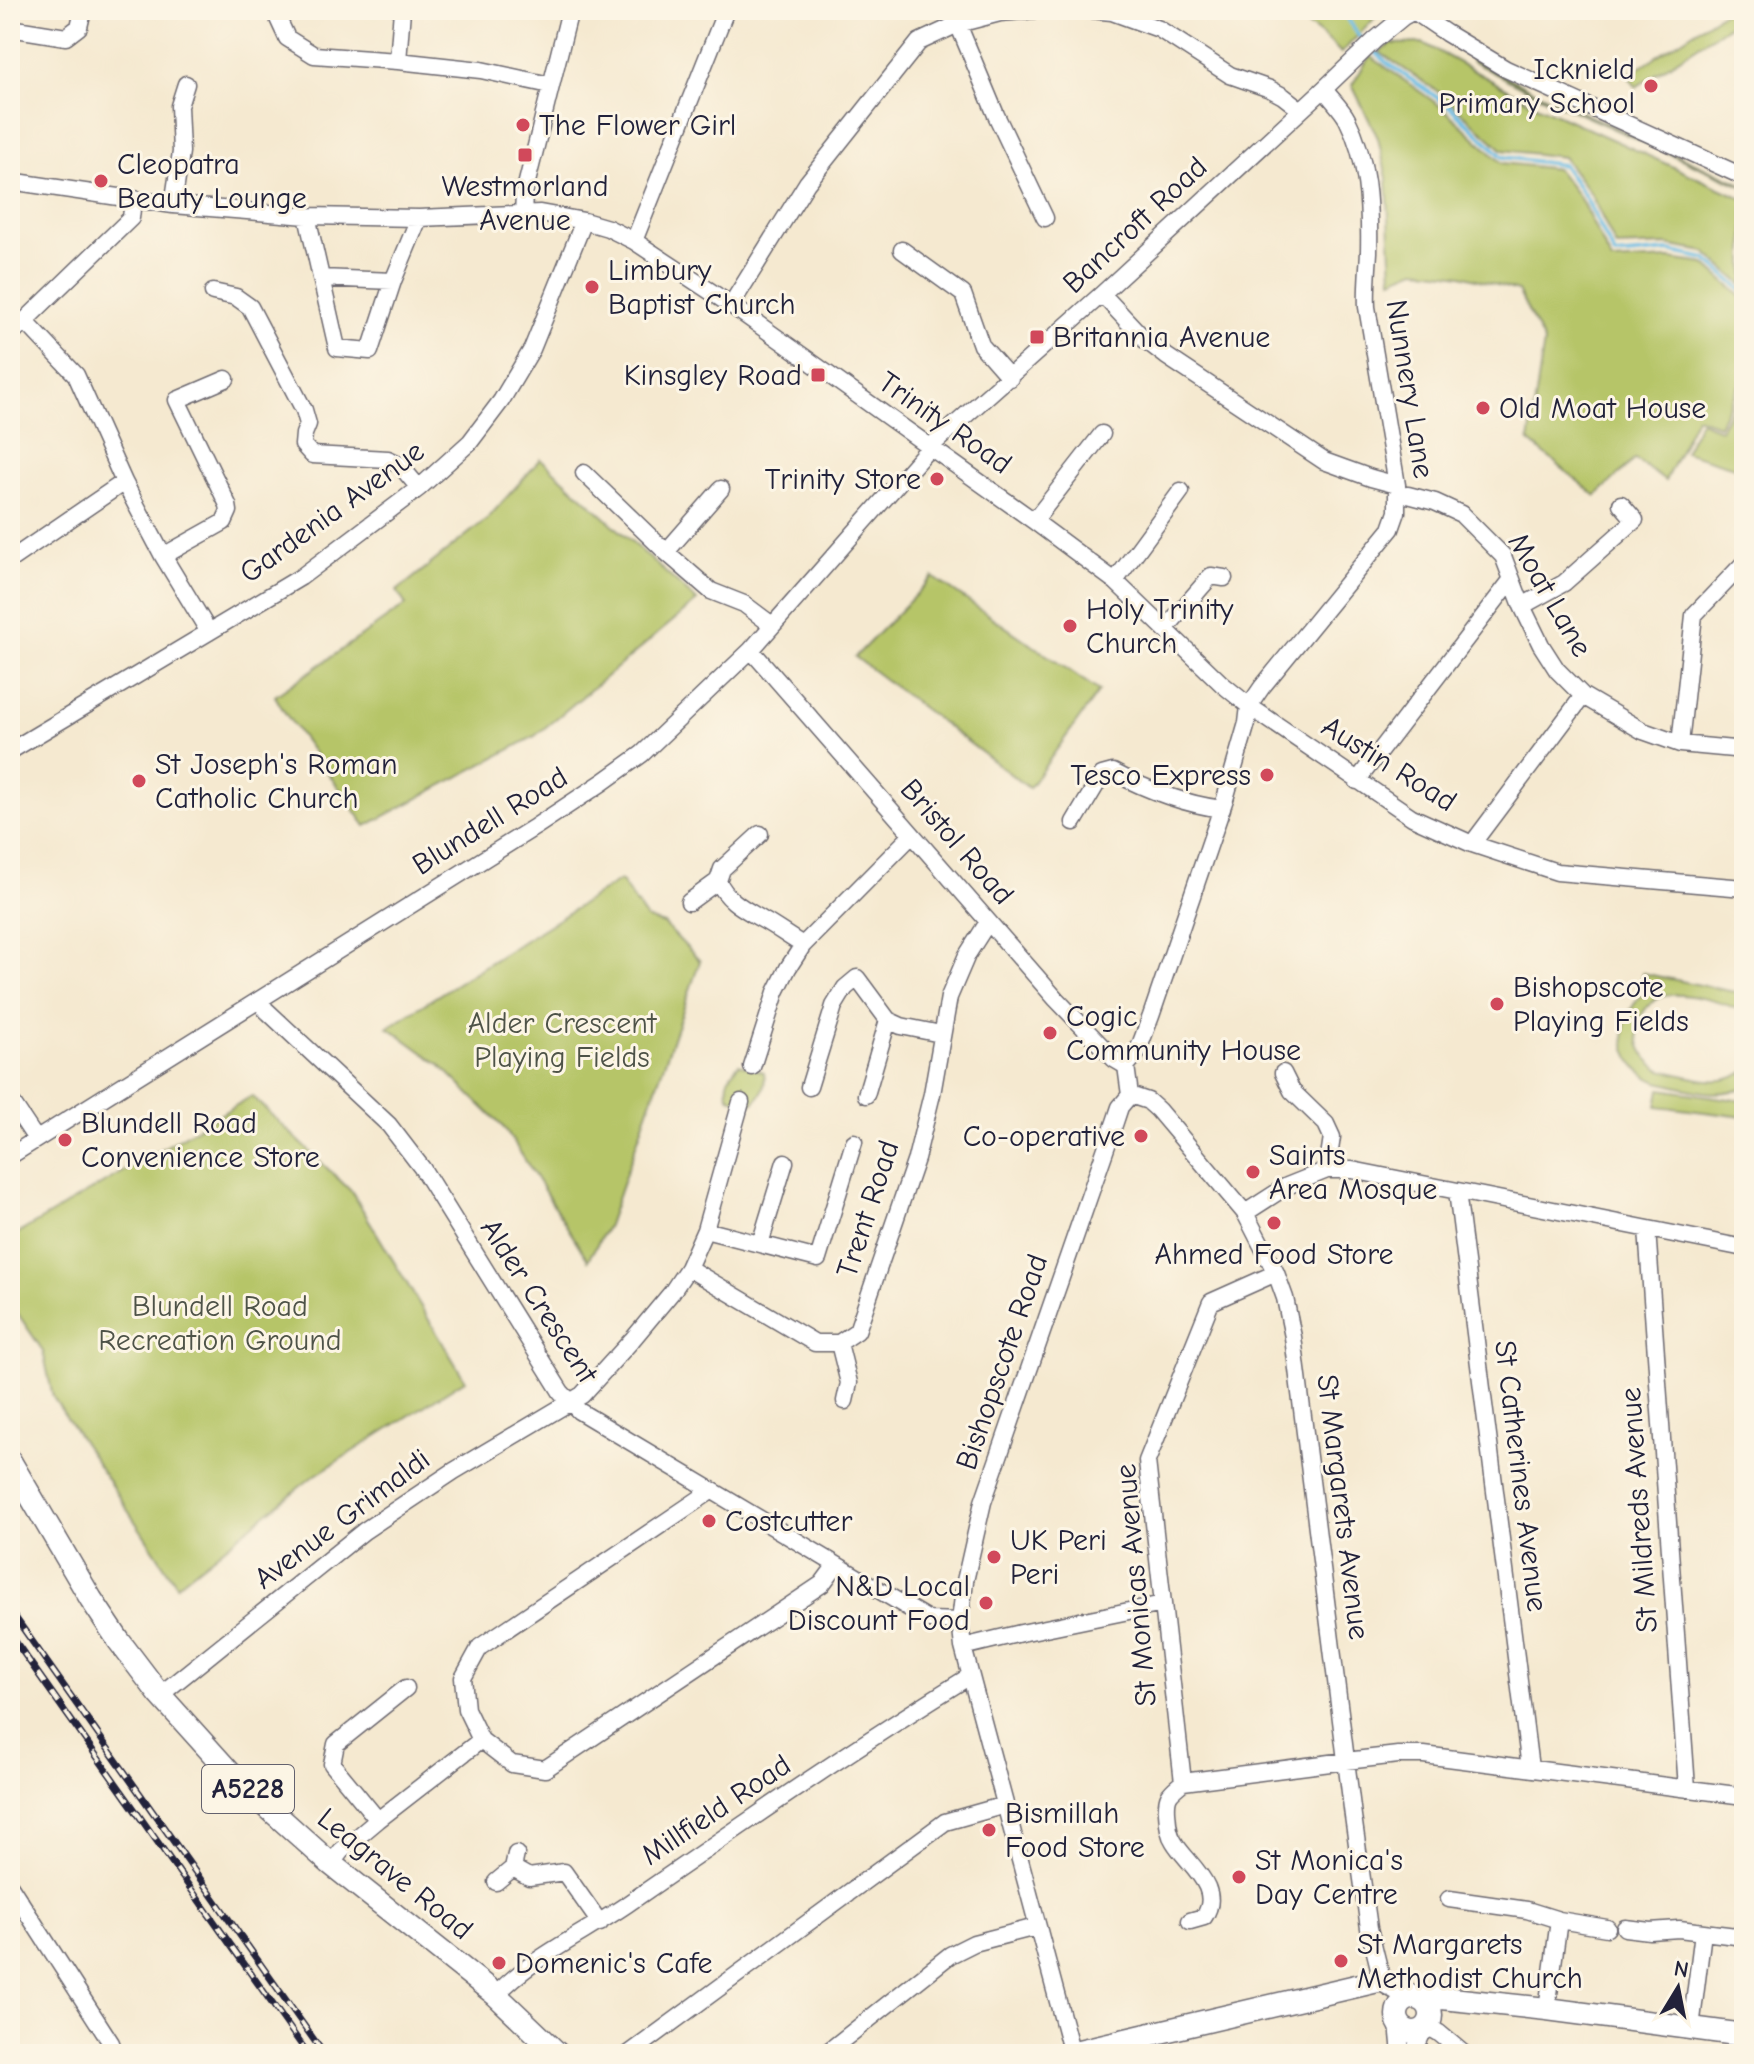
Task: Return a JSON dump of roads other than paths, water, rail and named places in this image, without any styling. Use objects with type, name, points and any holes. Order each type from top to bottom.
[{"type":"main road","name":"Leagrave Road","points":[[10,1461],[119,1641],[160,1695],[233,1776],[331,1864],[496,1995],[558,2054]]},
{"type":"main road","points":[[1382,1980],[1398,2021],[1410,2032],[1473,2001]]},
{"type":"main road","points":[[1070,2054],[1382,1980],[1426,2003],[1431,2012],[1427,2026]]},
{"type":"main road","points":[[1398,2021],[1398,2007],[1402,2002],[1416,1998],[1442,1998],[1744,2035]]},
{"type":"street","points":[[10,28],[66,37],[79,27],[83,10]]},
{"type":"street","points":[[274,10],[287,38],[314,55],[481,70],[550,85]]},
{"type":"street","points":[[398,61],[402,10]]},
{"type":"street","points":[[523,214],[524,194],[570,10]]},
{"type":"street","points":[[634,241],[726,10]]},
{"type":"street","points":[[731,305],[807,183],[919,42],[953,17],[1036,10]]},
{"type":"street","points":[[1091,10],[1112,12],[1159,29],[1230,75],[1270,89],[1301,110]]},
{"type":"street","points":[[1416,11],[1506,69],[1744,177]]},
{"type":"street","name":"Bancroft Road","points":[[930,447],[1102,294],[1370,44],[1403,17],[1416,11]]},
{"type":"street","points":[[953,17],[1045,218]]},
{"type":"street","points":[[173,205],[181,152],[179,106],[186,84]]},
{"type":"street","name":"Nunnery Lane","points":[[1249,706],[1391,529],[1397,512],[1398,490],[1367,307],[1370,230],[1367,181],[1346,117],[1324,89]]},
{"type":"street","name":"Trinity Road","points":[[10,181],[173,205],[307,216],[419,218],[540,213],[608,228],[634,241],[731,305],[1115,581],[1249,706]]},
{"type":"street","points":[[10,335],[131,218],[133,200]]},
{"type":"street","points":[[307,216],[337,348],[370,351],[393,281],[419,218]]},
{"type":"street","name":"Gardenia Avenue","points":[[10,751],[315,567],[419,488],[470,442],[501,401],[532,349],[584,221]]},
{"type":"street","points":[[902,250],[963,294],[981,345],[1010,378]]},
{"type":"street","points":[[321,278],[393,281]]},
{"type":"street","points":[[213,292],[236,297],[250,307],[304,410],[308,424],[303,445],[312,455],[388,459],[399,464],[419,488]]},
{"type":"street","points":[[1102,294],[1145,340],[1166,356],[1324,461],[1398,490]]},
{"type":"street","points":[[25,321],[76,375],[124,482],[163,556],[209,632]]},
{"type":"street","points":[[163,556],[224,522],[229,511],[177,400],[226,379]]},
{"type":"street","points":[[1034,521],[1102,434]]},
{"type":"street","name":"Blundell Road","points":[[10,1156],[261,1000],[642,754],[751,650],[930,447]]},
{"type":"street","points":[[584,473],[711,591],[744,604],[772,625]]},
{"type":"street","points":[[10,560],[124,482]]},
{"type":"street","points":[[666,552],[721,489]]},
{"type":"street","name":"Moat Lane","points":[[1398,490],[1461,514],[1503,556],[1541,645],[1557,670],[1583,696],[1643,731],[1680,744],[1744,750]]},
{"type":"street","points":[[1115,581],[1181,491]]},
{"type":"street","points":[[1522,606],[1564,583],[1635,520],[1621,504]]},
{"type":"street","points":[[1680,744],[1694,615],[1744,563]]},
{"type":"street","points":[[1165,629],[1211,576],[1224,578]]},
{"type":"street","points":[[1357,781],[1512,579]]},
{"type":"street","name":"Bristol Road","points":[[751,650],[1056,999],[1114,1059],[1126,1066]]},
{"type":"street","points":[[1472,844],[1583,696]]},
{"type":"street","points":[[1130,1095],[1126,1066],[1137,1053],[1151,1016],[1222,809],[1249,706]]},
{"type":"street","name":"Austin Road","points":[[1249,706],[1412,817],[1472,844],[1557,872],[1744,888]]},
{"type":"street","points":[[1074,822],[1102,775],[1113,772],[1142,787],[1222,809]]},
{"type":"street","points":[[689,902],[718,881],[722,869],[760,834]]},
{"type":"street","points":[[752,1067],[776,992],[803,945],[912,835]]},
{"type":"street","points":[[718,881],[742,910],[761,918],[803,945]]},
{"type":"street","name":"Trent Road","points":[[839,1343],[857,1331],[916,1159],[932,1094],[949,997],[967,955],[988,922]]},
{"type":"street","points":[[809,1087],[834,1006],[845,988],[862,974],[888,1020],[901,1026],[941,1034]]},
{"type":"street","name":"Alder Crescent","points":[[261,1000],[265,1009],[389,1125],[422,1168],[569,1403],[929,1620],[960,1621]]},
{"type":"street","points":[[866,1095],[888,1020]]},
{"type":"street","points":[[1283,1073],[1292,1091],[1326,1124],[1332,1137],[1327,1170]]},
{"type":"street","name":"St Margarets Avenue","points":[[1130,1095],[1148,1101],[1158,1110],[1245,1213],[1276,1273],[1285,1298],[1293,1337],[1369,1928],[1382,1980]]},
{"type":"street","name":"Bishopscote Road","points":[[1070,2054],[970,1676],[960,1621],[965,1581],[983,1502],[1120,1107],[1130,1095]]},
{"type":"street","points":[[10,1100],[36,1139]]},
{"type":"street","name":"Avenue Grimaldi","points":[[160,1695],[364,1531],[454,1471],[582,1395],[672,1292],[688,1268],[705,1230],[741,1102]]},
{"type":"street","points":[[705,1230],[818,1259],[854,1142]]},
{"type":"street","points":[[760,1244],[785,1162]]},
{"type":"street","points":[[1245,1213],[1287,1186],[1327,1170],[1352,1170],[1744,1248]]},
{"type":"street","name":"St Catherines Avenue","points":[[1457,1191],[1530,1768]]},
{"type":"street","name":"St Mildreds Avenue","points":[[1647,1229],[1687,1788]]},
{"type":"street","points":[[688,1268],[815,1343],[839,1343],[849,1383],[845,1401]]},
{"type":"street","name":"St Monicas Avenue","points":[[1183,1782],[1147,1461],[1211,1302],[1276,1273]]},
{"type":"street","points":[[711,1491],[480,1647],[463,1678],[466,1709],[481,1740],[512,1764],[545,1769],[822,1584],[836,1565]]},
{"type":"street","points":[[963,1647],[1163,1604]]},
{"type":"street","name":"Millfield Road","points":[[496,1995],[537,1962],[970,1676]]},
{"type":"street","points":[[378,1820],[332,1764],[336,1744],[406,1688]]},
{"type":"street","points":[[331,1864],[341,1851],[378,1820],[481,1740]]},
{"type":"street","points":[[1190,1921],[1204,1917],[1210,1909],[1205,1883],[1174,1843],[1168,1829],[1166,1800],[1169,1793],[1183,1782],[1398,1755],[1424,1755],[1744,1796]]},
{"type":"street","points":[[629,2054],[945,1822],[1005,1805]]},
{"type":"street","points":[[496,1882],[514,1861],[529,1877],[564,1872],[574,1857]]},
{"type":"street","points":[[564,1872],[600,1923]]},
{"type":"street","points":[[10,1886],[111,2043],[115,2054]]},
{"type":"street","points":[[1449,1899],[1527,1910],[1559,1920],[1607,1928]]},
{"type":"street","points":[[1547,2009],[1559,1920]]},
{"type":"street","points":[[825,2054],[950,1955],[974,1943],[1036,1927]]},
{"type":"street","points":[[1625,1928],[1650,1931],[1679,1929],[1744,1937]]},
{"type":"street","points":[[1691,2028],[1703,1932]]},
{"type":"street","points":[[1398,2021],[1401,2054]]},
{"type":"street","points":[[1413,2054],[1427,2026],[1464,2054]]},
{"type":"waterway","points":[[1344,10],[1353,28],[1366,43]]},
{"type":"waterway","points":[[1372,49],[1448,105],[1503,157],[1563,165],[1586,198],[1615,256],[1669,251],[1706,259],[1744,292]]},
{"type":"railway","points":[[10,1610],[324,2054]]},
{"type":"railway","points":[[10,1634],[308,2054]]},
{"type":"place","name":"Icknield Primary School","points":[[1651,86]]},
{"type":"place","name":"The Flower Girl","points":[[523,125]]},
{"type":"place","name":"Westmorland Avenue","points":[[525,155]]},
{"type":"place","name":"Cleopatra Beauty Lounge","points":[[101,181]]},
{"type":"place","name":"Limbury Baptist Church","points":[[592,287]]},
{"type":"place","name":"Britannia Avenue","points":[[1037,337]]},
{"type":"place","name":"Kinsgley Road","points":[[818,375]]},
{"type":"place","name":"Old Moat House","points":[[1483,408]]},
{"type":"place","name":"Trinity Store","points":[[937,479]]},
{"type":"place","name":"Holy Trinity Church","points":[[1070,626]]},
{"type":"place","name":"Tesco Express","points":[[1267,775]]},
{"type":"place","name":"St Joseph's Roman Catholic Church","points":[[139,781]]},
{"type":"place","name":"Bishopscote Playing Fields","points":[[1497,1004]]},
{"type":"place","name":"Cogic Community House","points":[[1050,1033]]},
{"type":"place","name":"Co-operative","points":[[1141,1136]]},
{"type":"place","name":"Blundell Road Convenience Store","points":[[65,1140]]},
{"type":"place","name":"Saints Area Mosque","points":[[1253,1172]]},
{"type":"place","name":"Ahmed Food Store","points":[[1274,1223]]},
{"type":"place","name":"Costcutter","points":[[709,1521]]},
{"type":"place","name":"UK Peri Peri","points":[[994,1557]]},
{"type":"place","name":"N&D Local Discount Food","points":[[986,1603]]},
{"type":"place","name":"Bismillah Food Store","points":[[989,1830]]},
{"type":"place","name":"St Monica's Day Centre","points":[[1239,1877]]},
{"type":"place","name":"St Margarets Methodist Church","points":[[1341,1961]]},
{"type":"place","name":"Domenic's Cafe","points":[[499,1963]]},
{"type":"park label","name":"Alder Crescent Playing Fields","points":[[562,1040]]},
{"type":"park label","name":"Blundell Road Recreation Ground","points":[[220,1323]]}]
